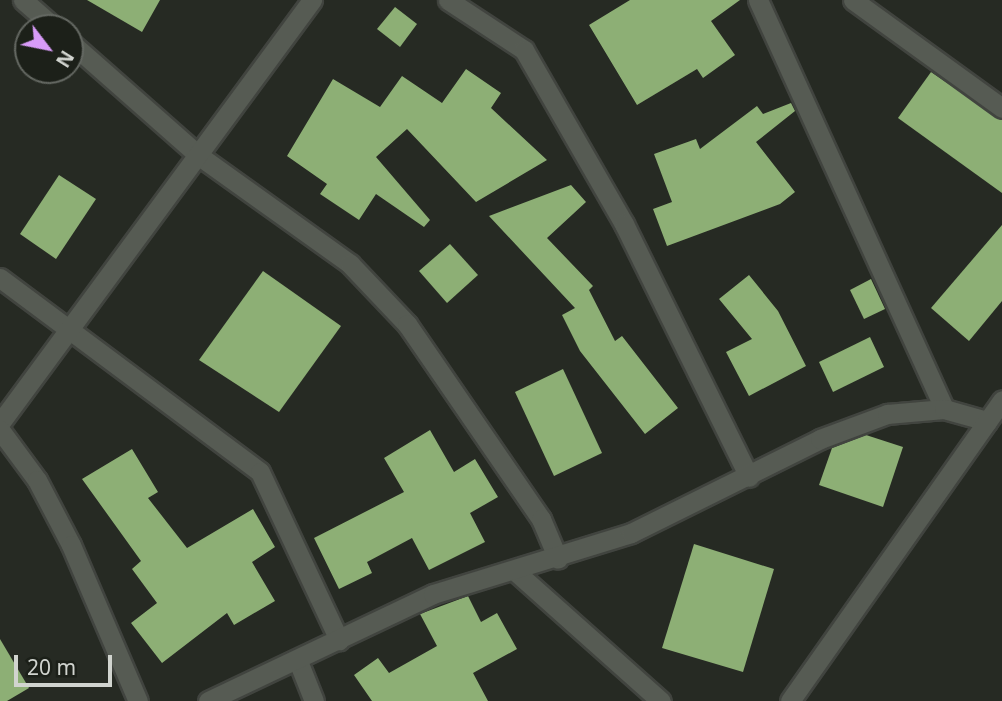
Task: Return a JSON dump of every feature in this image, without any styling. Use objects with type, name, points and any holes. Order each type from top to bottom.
[{"type":"street","points":[[23,0],[39,14]]},
{"type":"street","points":[[0,424],[312,0]]},
{"type":"street","points":[[448,0],[524,50],[624,225],[749,477]]},
{"type":"street","points":[[758,0],[944,409]]},
{"type":"street","points":[[853,0],[1002,108]]},
{"type":"street","points":[[84,54],[198,155],[350,264],[407,324],[541,519],[558,559]]},
{"type":"street","points":[[0,278],[71,327],[260,472],[339,640]]},
{"type":"street","points":[[790,701],[1002,400]]},
{"type":"street","points":[[208,701],[433,594],[516,572],[631,533],[887,414],[944,409],[987,421]]},
{"type":"street","points":[[0,430],[48,502],[138,701]]},
{"type":"street","points":[[516,572],[661,701]]},
{"type":"street","points":[[298,660],[314,701]]},
{"type":"building","points":[[87,0],[160,0],[142,32]]},
{"type":"building","points":[[630,0],[740,0],[711,21],[735,55],[703,78],[697,69],[637,105],[589,25]]},
{"type":"building","points":[[395,7],[417,24],[400,47],[377,29]]},
{"type":"building","points":[[466,69],[501,93],[491,108],[547,160],[476,202],[407,129],[376,157],[430,220],[424,227],[376,194],[359,220],[320,194],[327,184],[287,156],[333,79],[380,107],[402,76],[442,103]]},
{"type":"building","points":[[931,72],[1002,120],[1002,193],[898,118]]},
{"type":"building","points":[[791,103],[795,111],[756,142],[795,192],[780,204],[667,246],[653,209],[672,202],[654,154],[696,139],[700,149],[757,106],[763,114]]},
{"type":"building","points":[[59,175],[96,199],[56,259],[20,234]]},
{"type":"building","points":[[571,185],[586,202],[547,238],[593,286],[589,290],[615,341],[622,336],[678,408],[645,434],[580,351],[562,315],[575,308],[489,216]]},
{"type":"building","points":[[1002,225],[1002,301],[969,341],[931,308]]},
{"type":"building","points":[[450,244],[478,275],[447,303],[419,271]]},
{"type":"building","points":[[263,271],[341,326],[279,412],[199,360]]},
{"type":"building","points":[[749,275],[778,311],[806,366],[749,396],[726,352],[752,339],[719,299]]},
{"type":"building","points":[[871,279],[885,309],[864,319],[850,290]]},
{"type":"building","points":[[870,337],[884,367],[833,392],[819,362]]},
{"type":"building","points":[[563,369],[602,453],[554,476],[515,392]]},
{"type":"building","points":[[430,430],[454,472],[475,459],[498,497],[470,513],[485,542],[429,570],[412,538],[367,562],[372,573],[339,589],[314,538],[404,492],[384,458]]},
{"type":"building","points":[[866,435],[903,447],[883,507],[819,485],[832,448]]},
{"type":"building","points":[[132,449],[158,492],[148,498],[187,548],[253,509],[275,547],[252,562],[275,601],[234,625],[227,613],[162,663],[131,623],[157,603],[132,569],[141,561],[82,479]]},
{"type":"building","points":[[694,544],[774,569],[743,672],[662,648]]},
{"type":"building","points":[[468,596],[481,622],[497,613],[517,649],[473,673],[488,701],[372,701],[354,675],[378,658],[389,673],[437,646],[420,614]]},
{"type":"building","points":[[0,639],[29,688],[7,701],[0,701]]}]
